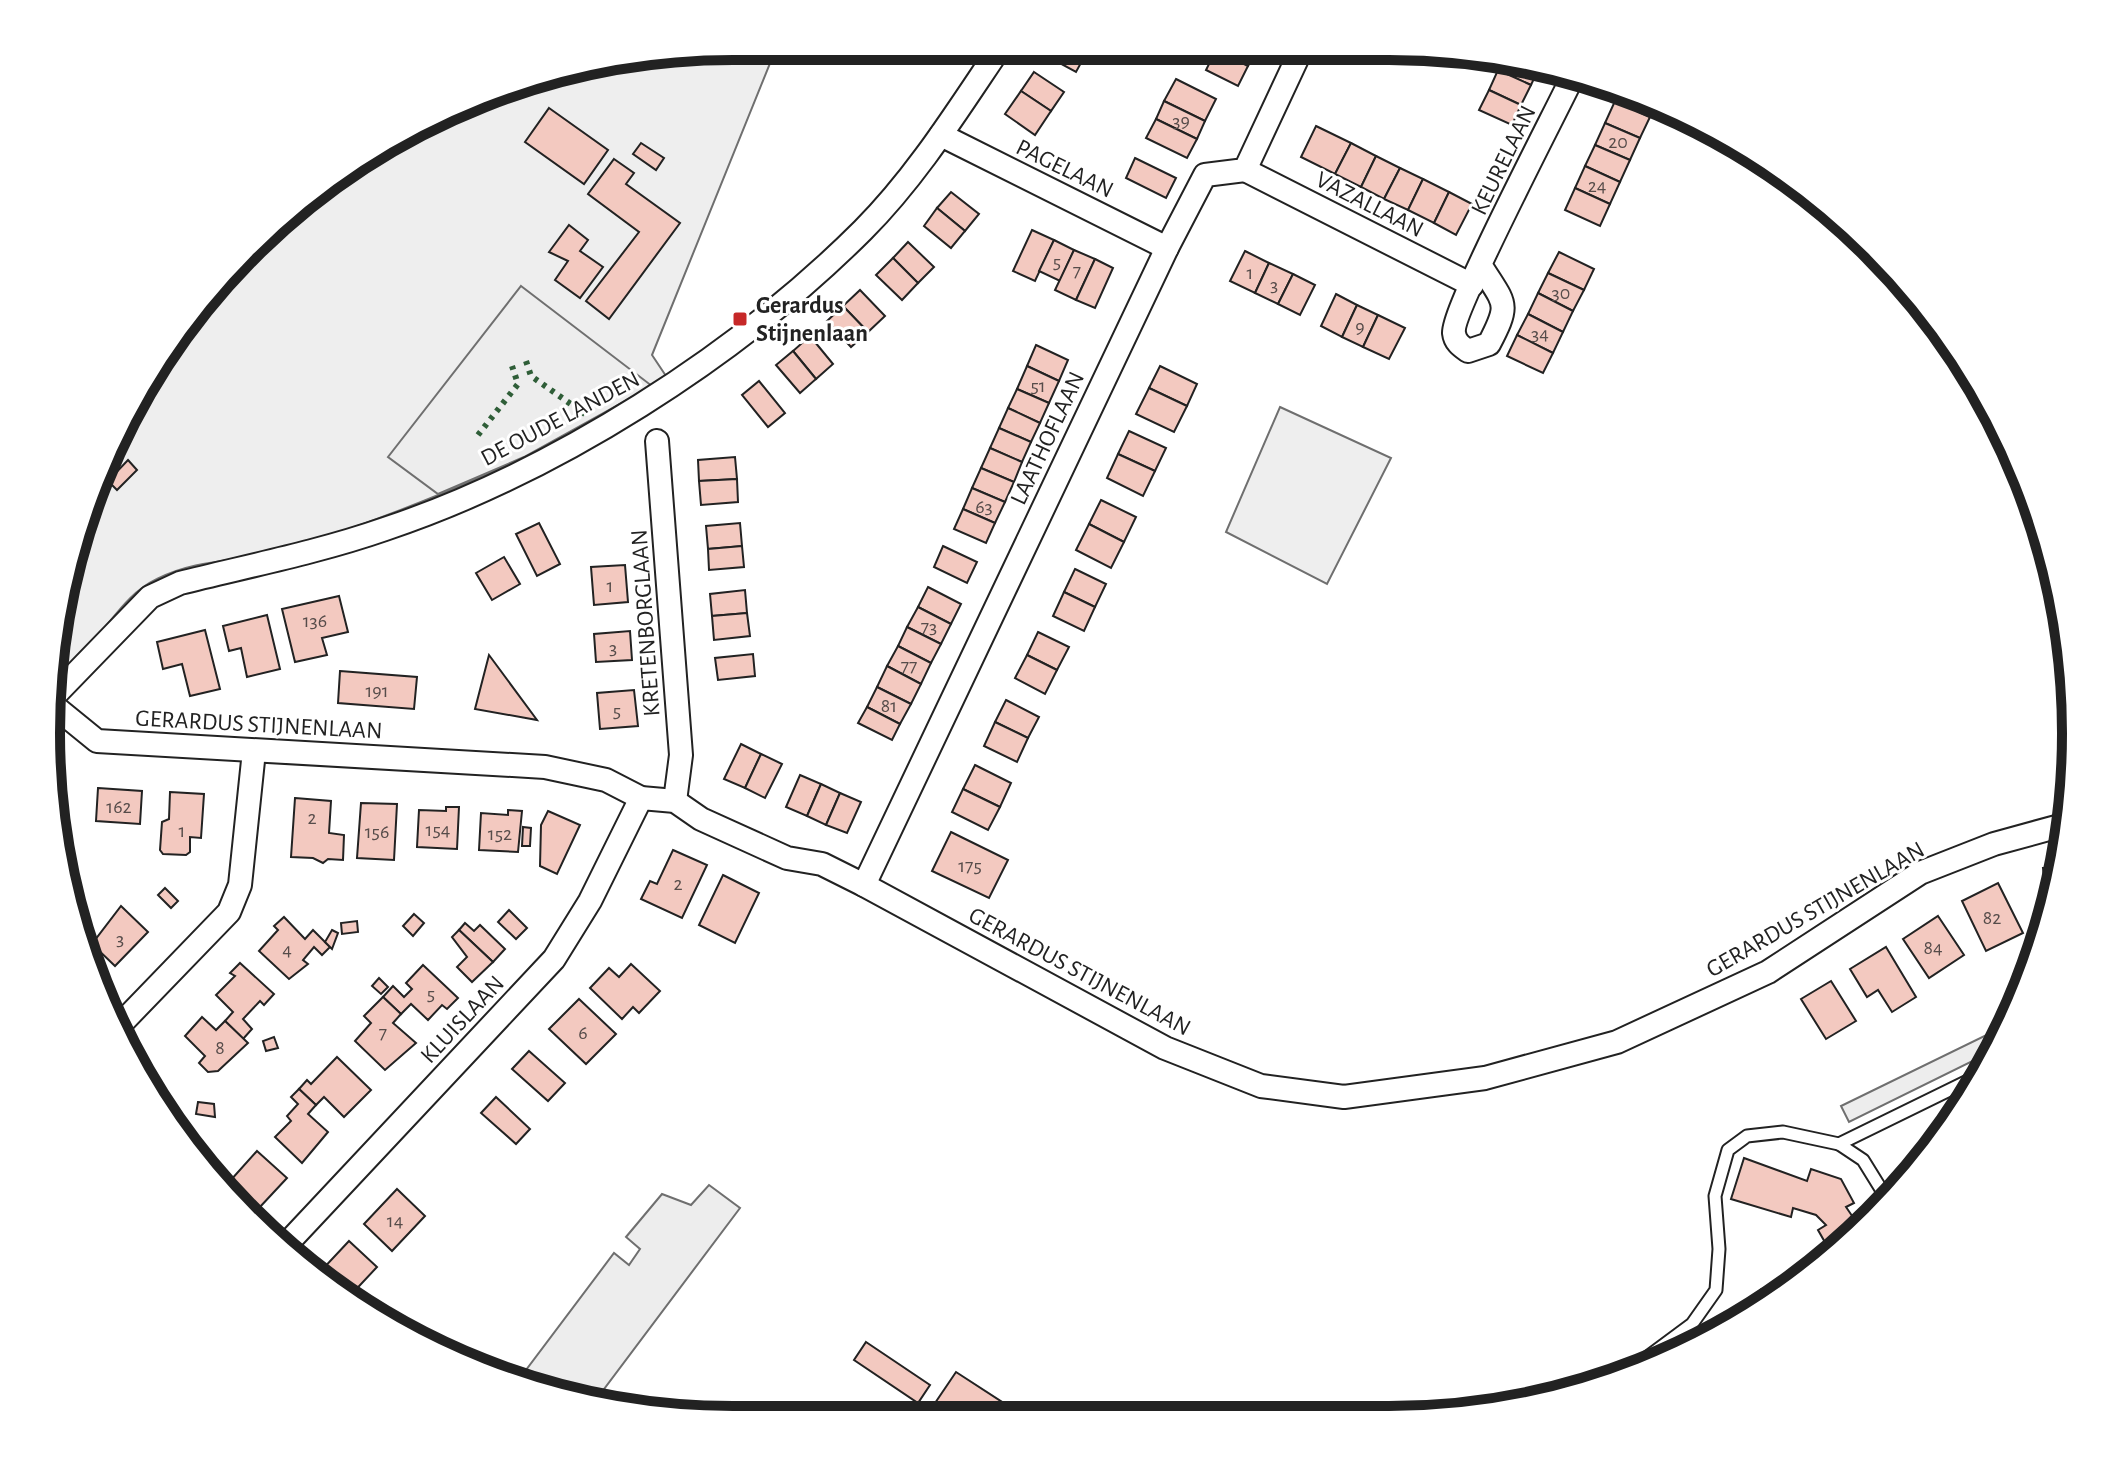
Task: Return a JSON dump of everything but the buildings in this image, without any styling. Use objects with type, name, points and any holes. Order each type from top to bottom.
[{"type":"street","name":"DE OUDE LANDEN","points":[[61,689],[150,597],[180,583],[385,529],[505,479],[657,396],[775,308],[865,229],[941,135],[992,60]]},
{"type":"street","points":[[1245,170],[1296,60]]},
{"type":"street","name":"KEURELAAN","points":[[1476,276],[1569,85]]},
{"type":"street","name":"PAGELAAN","points":[[941,135],[1167,248]]},
{"type":"street","name":"LAATHOFLAAN","points":[[864,885],[1167,248],[1205,175],[1245,170]]},
{"type":"street","name":"VAZALLAAN","points":[[1245,170],[1476,276]]},
{"type":"street","name":"KRETENBORGLAAN","points":[[657,441],[681,755],[675,801]]},
{"type":"street","name":"GERARDUS STIJNENLAAN","points":[[60,711],[97,741],[545,767],[606,780],[641,798],[675,801],[701,819],[787,858],[822,864],[1165,1048],[1261,1086],[1344,1097],[1485,1078],[1617,1042],[1768,972],[1920,873],[1994,844],[2055,827]]},
{"type":"street","points":[[124,1020],[229,912],[240,885],[254,751]]},
{"type":"street","name":"KLUISLAAN","points":[[290,1240],[554,959],[590,901],[641,798]]},
{"type":"lane","points":[[1839,1144],[1964,1083]]},
{"type":"lane","points":[[1655,1351],[1692,1324],[1716,1290],[1719,1249],[1715,1196],[1728,1150],[1747,1136],[1783,1132],[1839,1144],[1863,1160],[1882,1191]]},
{"type":"shaded area","points":[[771,60],[652,355],[666,376],[580,428],[437,496],[293,548],[207,563],[157,579],[131,597],[87,648],[63,670],[83,559],[111,475],[129,435],[173,359],[199,323],[257,257],[289,227],[359,173],[396,150],[475,111],[517,96],[559,83],[645,66],[689,61]]},
{"type":"shaded area","points":[[521,286],[652,386],[524,457],[438,494],[388,457]]},
{"type":"shaded area","points":[[1280,407],[1391,458],[1327,584],[1226,532]]},
{"type":"shaded area","points":[[1992,1032],[1978,1058],[1849,1122],[1841,1106]]},
{"type":"shaded area","points":[[709,1185],[740,1208],[601,1393],[524,1372],[614,1253],[629,1265],[640,1249],[626,1237],[662,1194],[691,1205]]},
{"type":"hedge","points":[[526,361],[531,376],[585,414]]},
{"type":"hedge","points":[[478,435],[518,384],[512,366]]},
{"type":"place","name":"Gerardus Stijnenlaan","points":[[740,319]]}]
